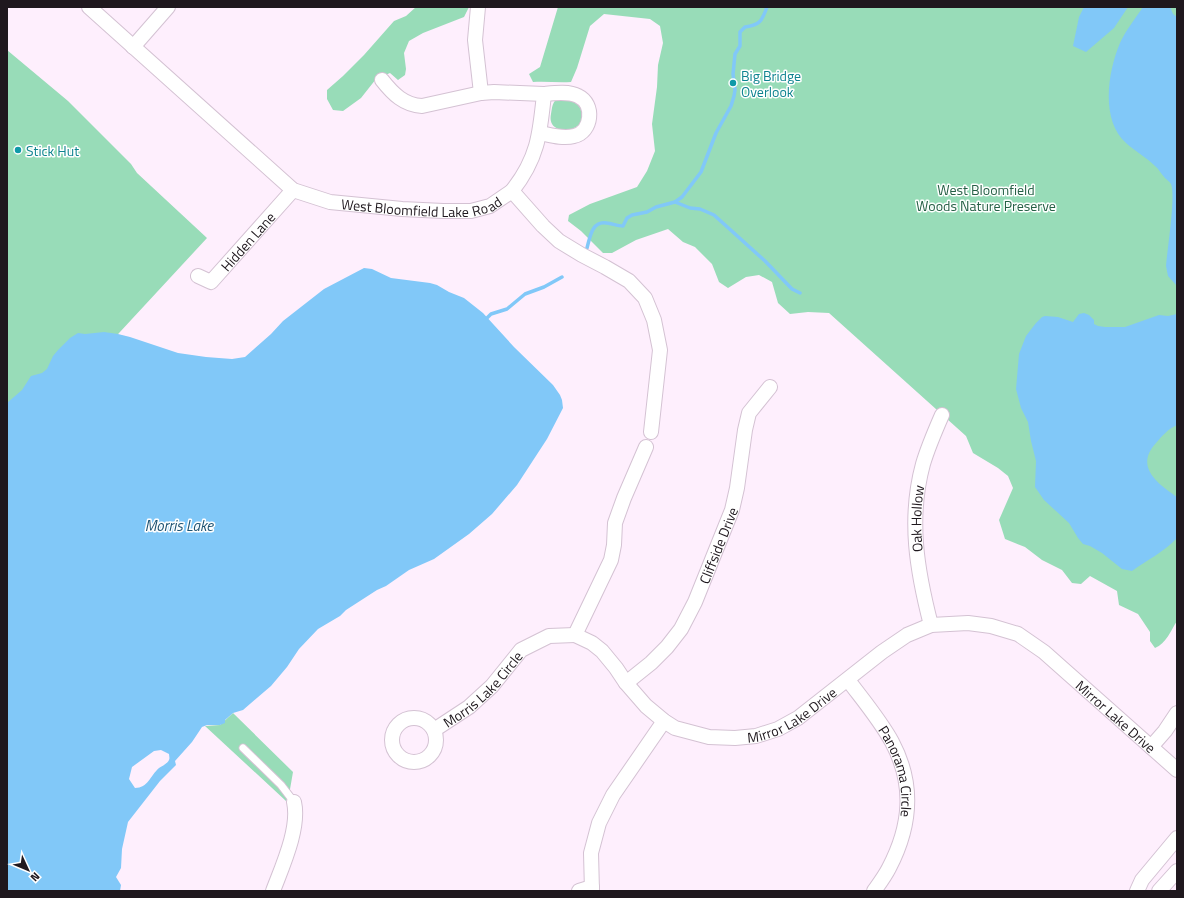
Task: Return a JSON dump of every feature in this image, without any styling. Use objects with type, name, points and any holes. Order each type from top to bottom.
[{"type":"street","name":"West Bloomfield Lake Road","points":[[89,7],[294,190],[330,202],[402,209],[443,211],[471,211],[490,206],[512,191],[543,226],[559,241],[629,281],[645,298],[654,320],[660,350],[651,432]]},
{"type":"street","points":[[133,47],[168,7]]},
{"type":"street","points":[[478,7],[475,40],[481,93]]},
{"type":"street","points":[[382,80],[399,98],[415,105],[422,106],[481,93],[494,92],[544,94],[560,93],[576,95],[587,104],[589,121],[585,130],[579,134],[573,137],[540,134]]},
{"type":"street","points":[[512,191],[523,177],[531,161],[540,134],[544,94]]},
{"type":"street","name":"Hidden Lane","points":[[198,276],[210,282],[294,190]]},
{"type":"street","name":"Cliffside Drive","points":[[626,683],[651,663],[667,647],[681,629],[695,602],[732,510],[749,413],[770,387]]},
{"type":"street","name":"Oak Hollow","points":[[931,624],[922,590],[916,558],[914,525],[923,465],[942,415]]},
{"type":"street","points":[[575,635],[611,560],[614,545],[615,523],[646,447]]},
{"type":"street","name":"Mirror Lake Drive","points":[[575,635],[592,643],[602,651],[626,683],[646,706],[664,721],[684,732],[709,737],[735,738],[756,736],[778,730],[798,718],[882,652],[907,635],[931,624],[968,623],[990,626],[1018,634],[1050,657],[1177,770]]},
{"type":"street","name":"Morris Lake Circle","points":[[434,730],[469,707],[492,686],[521,650],[549,636],[575,635]]},
{"type":"street","name":"Panorama Circle","points":[[848,680],[892,742],[903,769],[908,796],[905,830],[889,869],[874,891]]},
{"type":"street","points":[[1151,747],[1165,731],[1177,713]]},
{"type":"street","points":[[588,890],[591,853],[599,823],[613,795],[664,721]]},
{"type":"street","points":[[273,891],[292,837],[295,809],[294,802]]},
{"type":"street","points":[[1137,891],[1142,880],[1177,838]]},
{"type":"street","points":[[1159,859],[1176,872],[1159,891]]},
{"type":"lane","points":[[243,748],[281,785],[294,802]]},
{"type":"green space","points":[[416,7],[469,7],[464,17],[423,33],[409,41],[404,53],[406,69],[405,75],[398,80],[390,73],[376,79],[361,98],[343,111],[333,110],[327,99],[327,90],[364,55],[394,21],[406,16]]},
{"type":"green space","name":"West Bloomfield Woods Nature Preserve","points":[[558,7],[1177,7],[1177,621],[1168,636],[1159,646],[1155,648],[1150,641],[1150,632],[1138,614],[1119,605],[1117,591],[1090,576],[1081,584],[1072,583],[1062,570],[1042,560],[1025,547],[1005,539],[999,520],[1013,488],[1008,476],[973,453],[966,436],[829,313],[808,312],[790,314],[778,303],[772,282],[759,275],[746,277],[728,288],[719,282],[712,264],[695,247],[683,242],[668,229],[636,240],[612,253],[603,253],[581,231],[568,221],[569,215],[590,204],[637,187],[647,171],[655,151],[652,124],[657,87],[658,65],[663,43],[660,26],[650,19],[604,14],[590,26],[571,82],[533,82],[529,74],[540,67]]},
{"type":"green space","points":[[7,50],[68,101],[131,164],[137,173],[207,238],[7,454]]},
{"type":"green space","points":[[556,100],[574,100],[582,110],[583,118],[579,125],[572,129],[564,130],[557,128],[552,123],[552,108]]},
{"type":"green space","points":[[233,713],[293,772],[289,795],[286,801],[205,726],[220,725]]},
{"type":"water","points":[[1084,7],[1128,7],[1114,28],[1086,52],[1073,46],[1079,17]]},
{"type":"water","points":[[1143,7],[1170,7],[1173,14],[1177,17],[1177,286],[1168,276],[1166,266],[1172,211],[1171,184],[1156,167],[1126,143],[1112,122],[1110,109],[1110,81],[1116,54],[1125,34]]},
{"type":"water","name":"Morris Lake","points":[[364,268],[372,269],[391,278],[437,285],[464,298],[483,313],[514,347],[553,385],[560,395],[563,408],[547,439],[517,485],[492,514],[469,534],[434,559],[409,570],[318,629],[299,649],[287,667],[271,686],[243,710],[233,713],[225,720],[225,723],[202,727],[192,742],[175,761],[176,765],[160,781],[128,822],[122,849],[121,868],[116,877],[121,885],[120,891],[7,891],[7,403],[22,390],[31,376],[42,373],[47,369],[53,356],[58,350],[70,338],[78,333],[85,334],[104,332],[118,334],[178,353],[232,359],[245,357],[283,321],[324,289]],"holes":[[[161,750],[169,754],[166,764],[159,768],[146,784],[135,788],[129,779],[132,767],[154,751]]]},
{"type":"water","points":[[1084,313],[1089,315],[1094,320],[1094,324],[1105,327],[1125,327],[1159,315],[1168,316],[1177,314],[1177,425],[1163,435],[1156,443],[1147,460],[1151,474],[1156,481],[1177,497],[1177,538],[1161,552],[1132,571],[1122,569],[1102,553],[1083,544],[1069,523],[1044,500],[1035,487],[1036,461],[1028,422],[1021,408],[1016,389],[1019,354],[1026,336],[1036,323],[1045,316],[1058,317],[1073,322],[1079,314]]},
{"type":"waterway","points":[[587,248],[592,230],[598,224],[607,223],[623,226],[627,218],[632,215],[647,212],[656,207],[675,202],[682,197],[701,172],[716,133],[731,106],[734,96],[735,90],[733,74],[735,54],[740,46],[740,32],[745,27],[760,22],[767,7]]},
{"type":"waterway","points":[[675,202],[690,208],[700,209],[714,215],[765,261],[792,289],[800,293]]},
{"type":"waterway","points":[[487,318],[491,314],[507,309],[525,294],[544,287],[562,277]]},
{"type":"place","name":"Big Bridge Overlook","points":[[733,83]]},
{"type":"place","name":"Stick Hut","points":[[18,150]]}]
